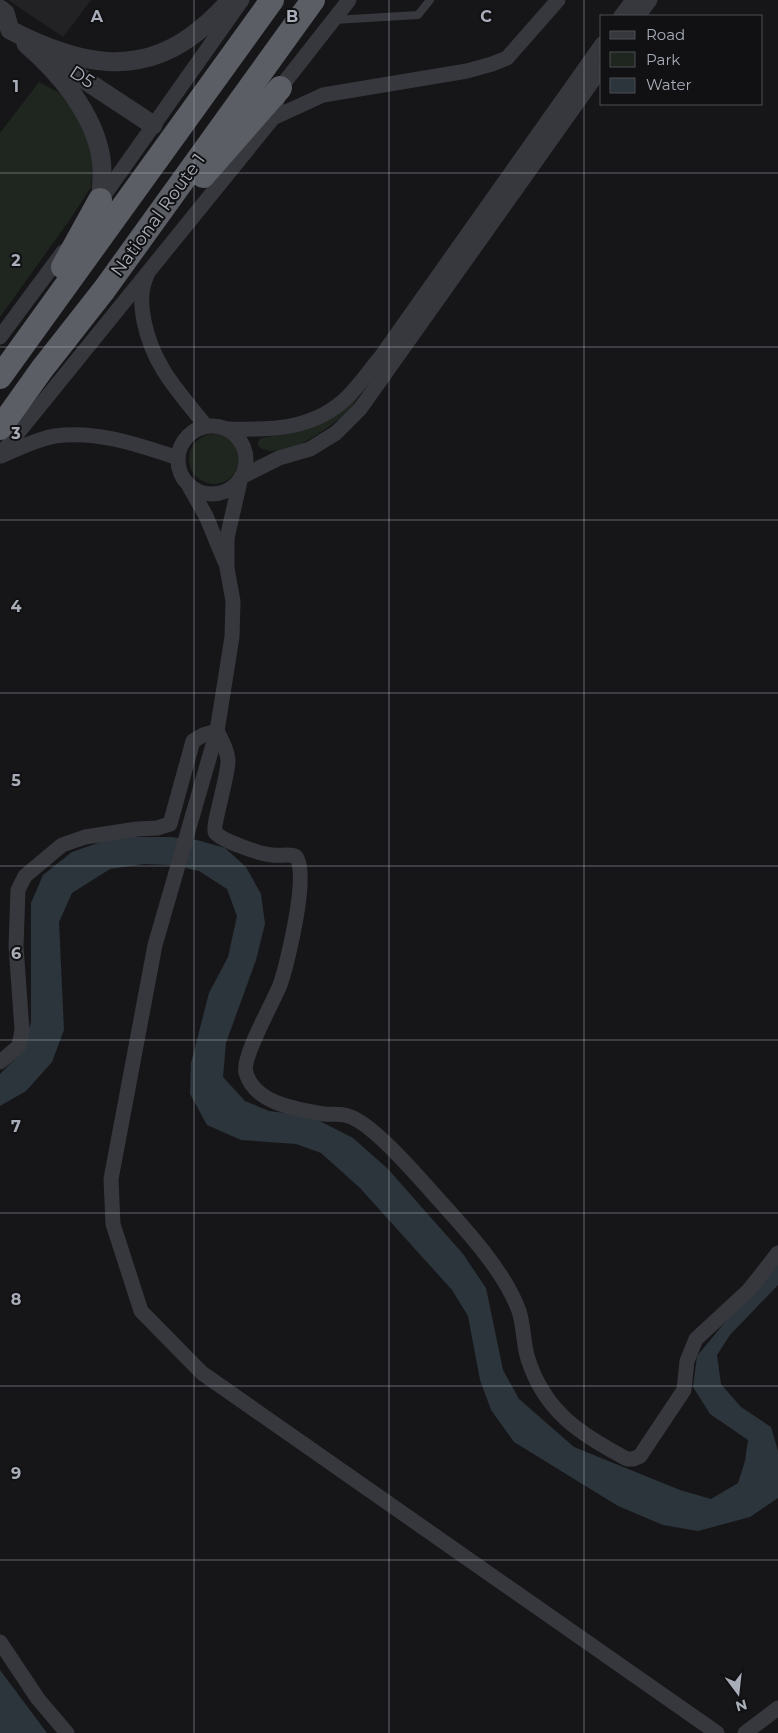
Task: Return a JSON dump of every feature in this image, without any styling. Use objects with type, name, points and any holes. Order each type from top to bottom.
[{"type":"highway","name":"National Route 1","points":[[5,370],[272,0]]},
{"type":"highway","name":"National Route 1","points":[[0,428],[42,369],[104,290],[313,0]]},
{"type":"highway","points":[[104,290],[280,88]]},
{"type":"highway","points":[[5,370],[100,200]]},
{"type":"street","points":[[4,21],[39,45],[79,58],[113,63],[147,59],[172,49],[203,28],[230,0]]},
{"type":"street","points":[[0,337],[242,0]]},
{"type":"street","points":[[0,456],[150,267],[272,118],[280,88],[349,0]]},
{"type":"street","points":[[272,118],[323,95],[467,71],[507,58],[558,0]]},
{"type":"street","points":[[622,15],[633,0]]},
{"type":"street","points":[[639,15],[650,0]]},
{"type":"street","points":[[4,21],[58,75],[81,107],[95,133],[103,175],[100,200]]},
{"type":"street","name":"D5","points":[[4,21],[153,125]]},
{"type":"street","points":[[600,47],[380,358],[343,401],[322,416],[304,424],[273,431],[206,426],[195,430],[181,447],[178,458],[180,469],[206,516],[227,568],[233,601],[232,637],[217,731],[155,945],[111,1179],[113,1224],[141,1311],[202,1373],[717,1733]]},
{"type":"street","points":[[185,479],[193,487],[214,493],[234,486],[242,477],[270,461],[310,449],[336,433],[360,409],[600,71]]},
{"type":"street","points":[[150,267],[143,284],[141,306],[153,354],[163,373],[206,426]]},
{"type":"street","points":[[227,568],[228,538],[246,456],[243,445],[237,436],[228,429]]},
{"type":"street","points":[[0,456],[28,444],[54,436],[84,435],[134,443],[178,458]]},
{"type":"street","points":[[0,1062],[19,1046],[22,1030],[16,946],[18,890],[25,876],[62,845],[85,837],[157,828],[170,824],[193,742],[203,735],[217,731]]},
{"type":"street","points":[[217,731],[228,760],[223,795],[214,828],[215,832],[220,837],[255,851],[274,856],[296,856],[300,861],[299,894],[290,950],[280,984],[245,1061],[248,1078],[262,1094],[283,1106],[354,1118],[372,1131],[440,1201],[504,1281],[518,1311],[527,1357],[535,1378],[558,1414],[570,1424],[627,1459],[634,1459],[640,1456],[684,1390],[687,1361],[696,1339],[749,1290],[778,1253]]},
{"type":"street","points":[[0,1642],[38,1700],[67,1733]]},
{"type":"street","points":[[745,1733],[778,1708]]},
{"type":"lane","points":[[334,20],[418,15],[430,0]]},
{"type":"shaded area","points":[[8,0],[91,0],[63,37]]},
{"type":"green space","points":[[39,82],[58,92],[75,112],[86,136],[93,164],[91,187],[0,317],[0,133]]},
{"type":"green space","points":[[365,386],[343,416],[307,441],[280,450],[268,451],[258,446],[261,438],[300,431]]},
{"type":"green space","points":[[209,434],[219,434],[232,441],[239,454],[239,464],[232,477],[219,484],[209,484],[200,480],[193,473],[189,464],[189,454],[193,445],[200,438]]},
{"type":"water","points":[[115,837],[171,837],[197,840],[225,848],[246,867],[261,894],[265,924],[256,960],[226,1043],[223,1077],[245,1101],[269,1111],[310,1116],[353,1138],[388,1169],[463,1254],[486,1288],[503,1370],[519,1399],[574,1447],[680,1490],[711,1499],[738,1483],[745,1461],[748,1440],[710,1414],[693,1387],[697,1356],[778,1258],[778,1285],[730,1335],[717,1355],[721,1384],[741,1407],[771,1427],[778,1451],[778,1498],[750,1517],[698,1531],[663,1525],[618,1506],[514,1442],[491,1410],[480,1380],[468,1316],[452,1290],[360,1188],[321,1153],[296,1144],[241,1140],[207,1125],[190,1094],[191,1063],[209,993],[228,957],[237,916],[227,889],[199,871],[171,865],[144,864],[110,869],[72,893],[59,922],[64,1030],[52,1062],[26,1091],[0,1106],[0,1074],[22,1052],[31,1022],[31,903],[43,875],[72,852]]},
{"type":"water","points":[[0,1670],[47,1733],[0,1733]]}]
